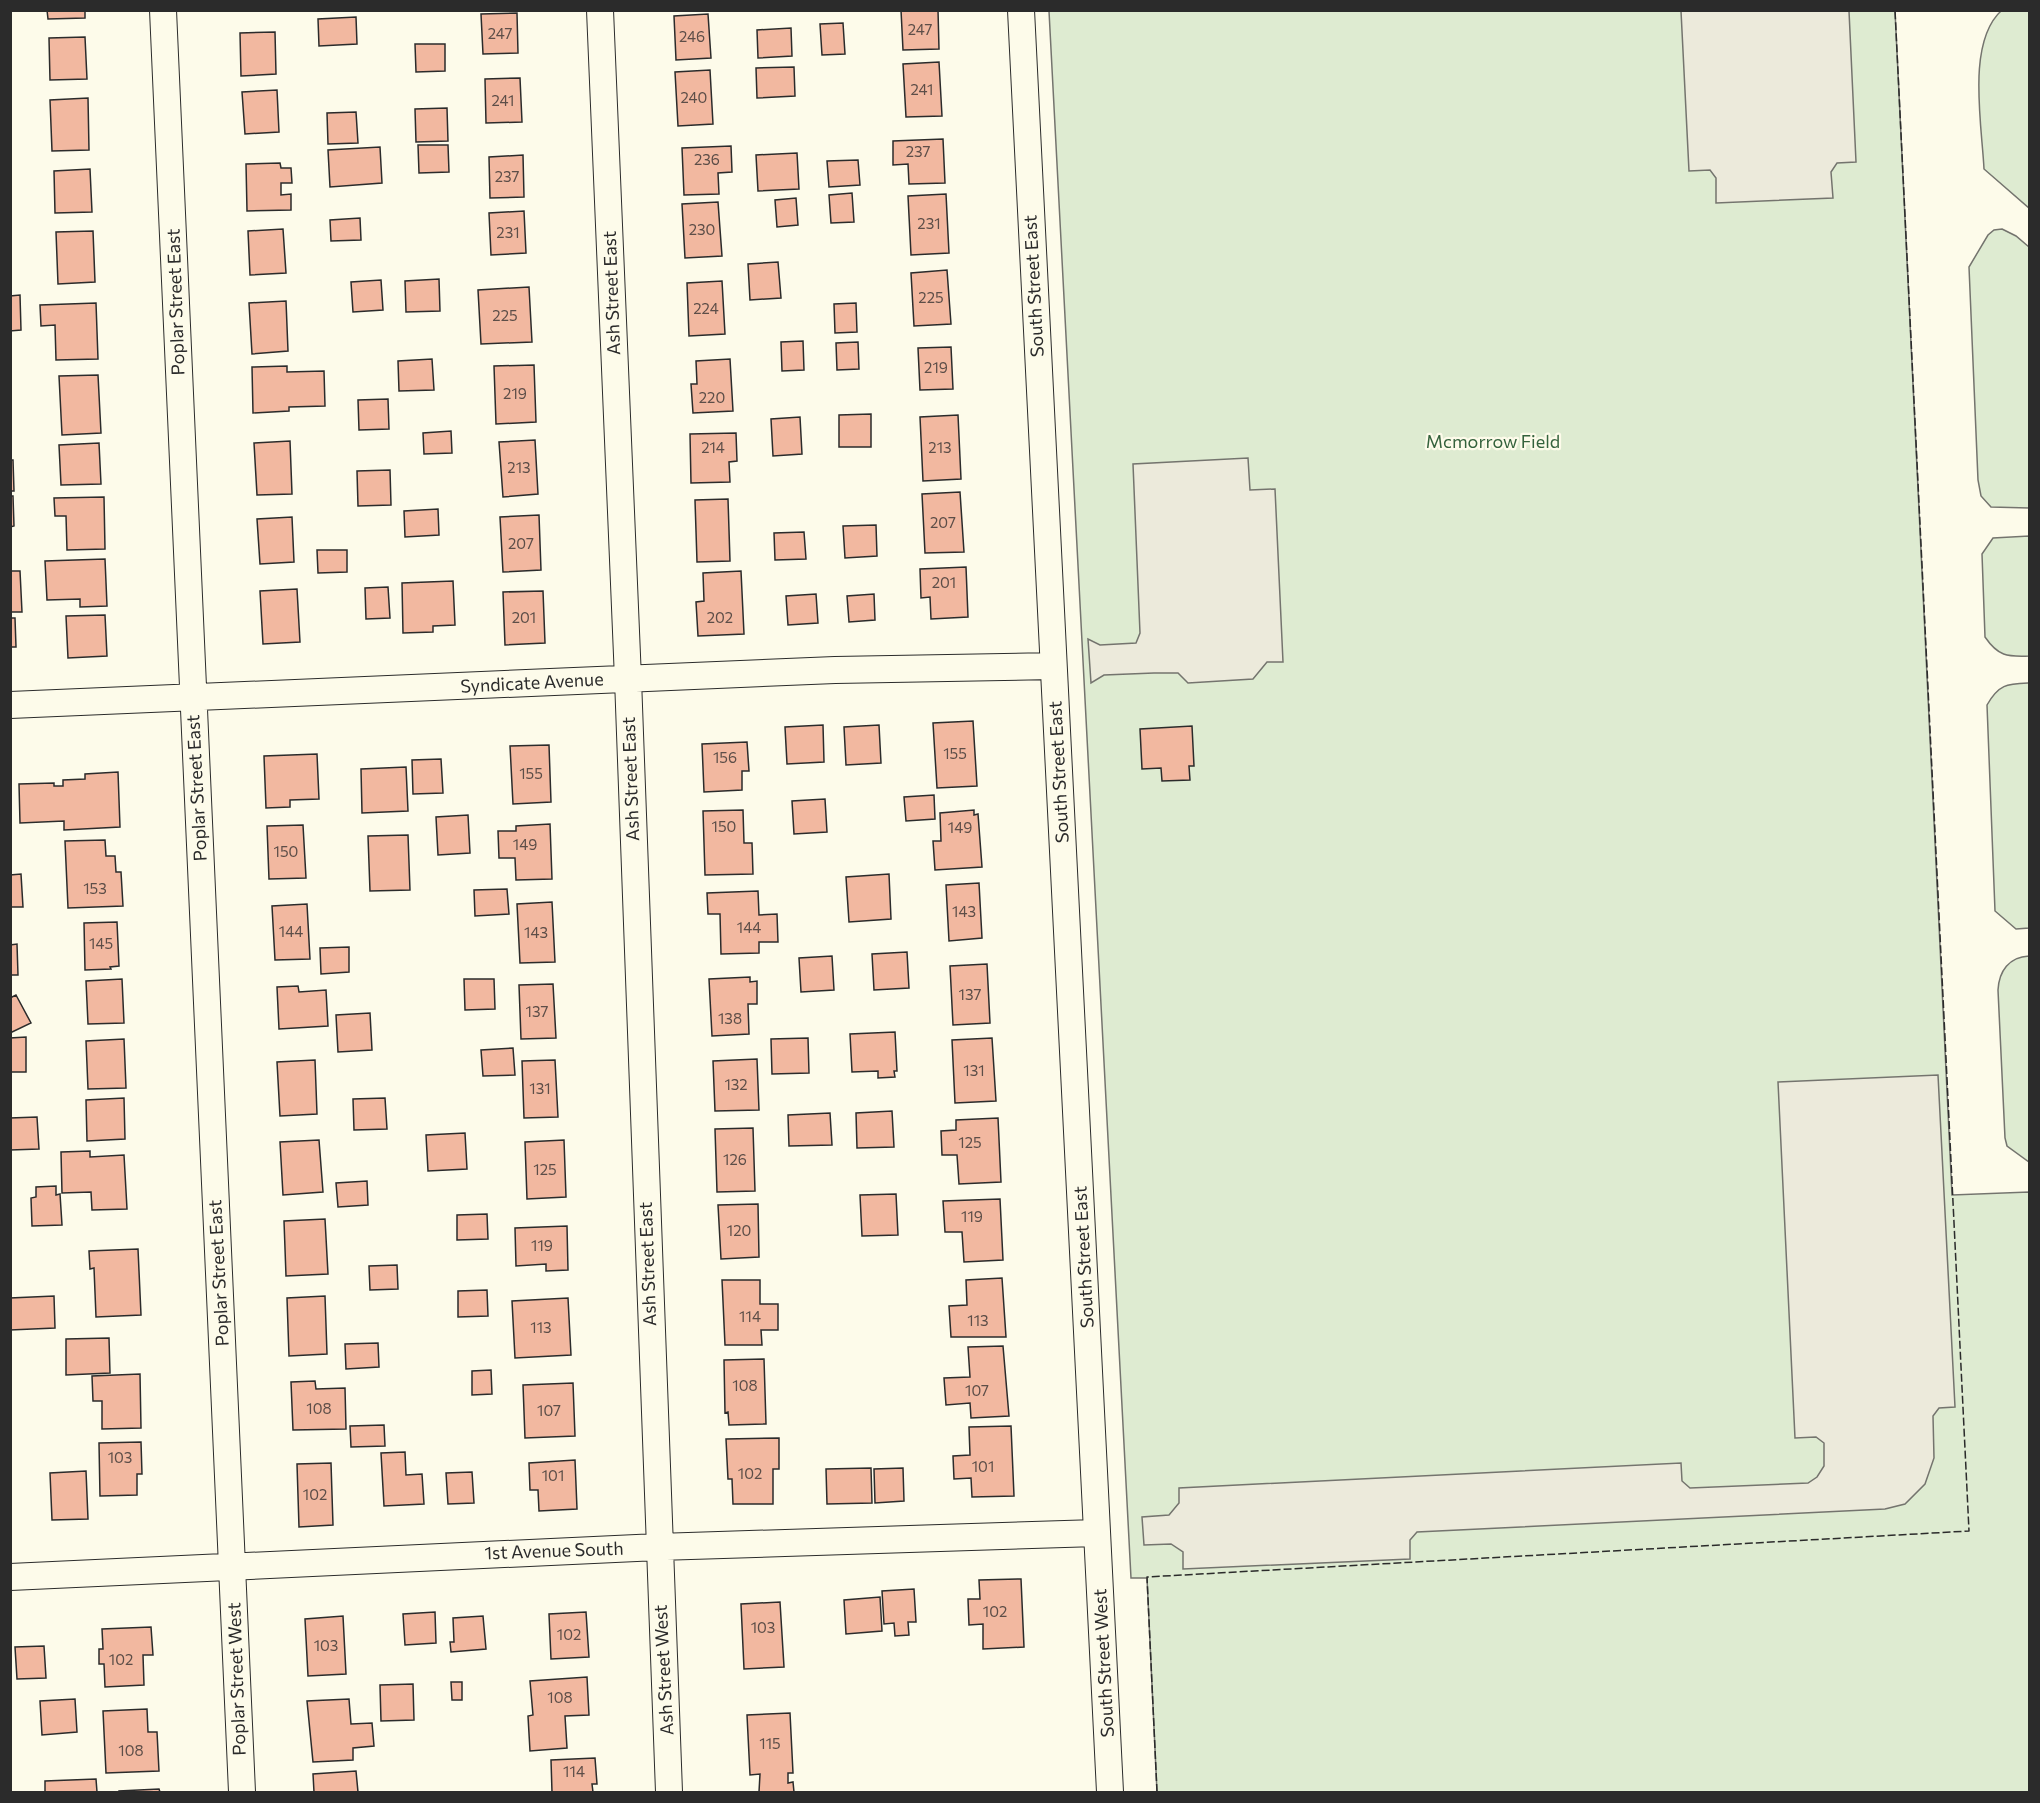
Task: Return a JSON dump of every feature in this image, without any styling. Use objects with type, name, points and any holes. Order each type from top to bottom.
[{"type":"street","name":"Poplar Street East","points":[[163,10],[232,1565]]},
{"type":"street","name":"Ash Street East","points":[[600,10],[628,679],[658,1547]]},
{"type":"street","name":"South Street East","points":[[1021,10],[1097,1533]]},
{"type":"street","name":"Syndicate Avenue","points":[[10,705],[835,670],[1053,666]]},
{"type":"street","name":"1st Avenue South","points":[[10,1577],[658,1547],[1097,1533]]},
{"type":"street","name":"South Street West","points":[[1097,1533],[1110,1792]]},
{"type":"street","name":"Ash Street West","points":[[658,1547],[669,1792]]},
{"type":"street","name":"Poplar Street West","points":[[232,1565],[242,1792]]},
{"type":"green space","points":[[2002,10],[2029,11],[2029,208],[1984,169],[1979,108],[1980,63],[1984,42],[1991,24]]},
{"type":"green space","name":"Mcmorrow Field","points":[[1049,11],[1895,11],[1952,1195],[2029,1192],[2029,1792],[1157,1792],[1147,1578],[1131,1578]]},
{"type":"green space","points":[[2002,229],[2016,236],[2029,247],[2029,508],[1991,507],[1981,496],[1978,480],[1969,267],[1988,235],[1994,230]]},
{"type":"green space","points":[[2029,536],[2029,656],[2015,656],[1999,652],[1985,637],[1982,554],[1993,538]]},
{"type":"green space","points":[[2029,683],[2029,928],[2016,929],[1995,911],[1987,705],[2004,686]]},
{"type":"green space","points":[[2030,956],[2029,1162],[2007,1146],[2005,1138],[1998,990],[2000,977],[2006,966],[2016,959]]},
{"type":"shaded area","points":[[1681,11],[1849,11],[1856,162],[1837,163],[1831,172],[1833,198],[1716,203],[1716,178],[1710,170],[1689,171]]},
{"type":"shaded area","points":[[1248,458],[1250,490],[1275,489],[1283,662],[1267,662],[1253,679],[1188,683],[1178,673],[1154,673],[1104,675],[1091,683],[1088,639],[1100,645],[1136,643],[1140,633],[1133,464]]},
{"type":"shaded area","points":[[1938,1075],[1955,1407],[1939,1408],[1933,1416],[1934,1458],[1925,1484],[1905,1504],[1885,1509],[1417,1532],[1410,1540],[1410,1559],[1183,1569],[1183,1552],[1171,1544],[1144,1545],[1142,1517],[1169,1515],[1179,1503],[1179,1488],[1681,1463],[1682,1481],[1690,1488],[1808,1483],[1817,1477],[1824,1466],[1824,1443],[1816,1437],[1795,1438],[1778,1082]]},
{"type":"building","points":[[47,10],[85,10],[85,18],[48,19]]},
{"type":"building","points":[[901,10],[938,10],[939,49],[903,50]]},
{"type":"building","points":[[517,13],[518,53],[483,54],[481,14]]},
{"type":"building","points":[[708,14],[711,58],[676,60],[674,16]]},
{"type":"building","points":[[356,17],[357,44],[319,46],[318,19]]},
{"type":"building","points":[[843,23],[845,54],[822,55],[820,24]]},
{"type":"building","points":[[791,28],[792,56],[758,58],[757,30]]},
{"type":"building","points":[[275,32],[276,74],[241,76],[240,33]]},
{"type":"building","points":[[85,37],[87,79],[50,80],[49,38]]},
{"type":"building","points":[[415,44],[445,44],[445,71],[416,72]]},
{"type":"building","points":[[939,62],[942,116],[906,117],[903,64]]},
{"type":"building","points":[[794,67],[795,96],[757,98],[756,68]]},
{"type":"building","points":[[710,70],[713,124],[678,126],[675,72]]},
{"type":"building","points":[[520,78],[522,122],[486,123],[485,79]]},
{"type":"building","points":[[277,90],[279,132],[245,134],[242,92]]},
{"type":"building","points":[[88,98],[89,150],[52,151],[50,100]]},
{"type":"building","points":[[447,108],[448,141],[416,142],[415,109]]},
{"type":"building","points":[[356,112],[358,143],[328,144],[327,113]]},
{"type":"building","points":[[943,139],[945,183],[909,184],[908,164],[893,165],[893,141]]},
{"type":"building","points":[[418,145],[448,145],[449,172],[419,173]]},
{"type":"building","points":[[731,146],[732,172],[718,173],[719,194],[684,195],[682,148]]},
{"type":"building","points":[[380,147],[382,183],[330,187],[328,150]]},
{"type":"building","points":[[797,153],[799,189],[758,191],[756,155]]},
{"type":"building","points":[[523,155],[524,197],[490,198],[489,157]]},
{"type":"building","points":[[858,160],[860,185],[829,187],[827,161]]},
{"type":"building","points":[[280,163],[281,168],[291,168],[292,183],[281,183],[281,195],[291,194],[291,210],[247,211],[246,164]]},
{"type":"building","points":[[90,169],[92,212],[55,213],[54,171]]},
{"type":"building","points":[[852,193],[854,222],[831,223],[829,195]]},
{"type":"building","points":[[946,194],[949,253],[911,255],[908,196]]},
{"type":"building","points":[[796,198],[798,225],[777,227],[775,200]]},
{"type":"building","points":[[718,202],[722,256],[685,258],[682,204]]},
{"type":"building","points":[[524,211],[526,253],[491,255],[489,213]]},
{"type":"building","points":[[360,218],[361,240],[331,241],[330,220]]},
{"type":"building","points":[[283,229],[286,273],[250,275],[248,231]]},
{"type":"building","points":[[93,231],[95,282],[58,284],[56,232]]},
{"type":"building","points":[[778,262],[781,298],[750,300],[748,264]]},
{"type":"building","points":[[947,270],[951,324],[914,326],[911,273]]},
{"type":"building","points":[[439,279],[440,311],[406,312],[405,281]]},
{"type":"building","points":[[381,280],[383,310],[353,312],[351,282]]},
{"type":"building","points":[[722,281],[725,334],[689,336],[687,283]]},
{"type":"building","points":[[529,287],[532,342],[481,344],[478,290]]},
{"type":"building","points":[[20,295],[21,330],[10,331],[10,296]]},
{"type":"building","points":[[286,301],[288,351],[252,354],[249,303]]},
{"type":"building","points":[[96,303],[98,359],[56,360],[55,325],[41,326],[40,305]]},
{"type":"building","points":[[856,303],[857,332],[835,333],[834,304]]},
{"type":"building","points":[[803,341],[804,370],[782,371],[781,342]]},
{"type":"building","points":[[858,342],[859,369],[837,370],[836,343]]},
{"type":"building","points":[[951,347],[953,389],[920,390],[918,348]]},
{"type":"building","points":[[432,359],[434,390],[399,391],[398,361]]},
{"type":"building","points":[[730,359],[733,411],[693,413],[691,384],[697,384],[696,361]]},
{"type":"building","points":[[534,365],[536,422],[496,424],[494,366]]},
{"type":"building","points":[[287,366],[287,372],[324,371],[325,406],[289,407],[289,411],[253,413],[252,367]]},
{"type":"building","points":[[98,375],[101,433],[62,435],[59,376]]},
{"type":"building","points":[[388,399],[389,429],[359,430],[358,400]]},
{"type":"building","points":[[871,414],[871,447],[839,447],[839,415]]},
{"type":"building","points":[[958,415],[961,479],[923,481],[920,417]]},
{"type":"building","points":[[800,417],[802,454],[773,456],[771,419]]},
{"type":"building","points":[[451,431],[452,453],[424,454],[423,433]]},
{"type":"building","points":[[736,433],[737,461],[729,462],[730,482],[691,483],[690,434]]},
{"type":"building","points":[[535,440],[538,494],[503,497],[499,442]]},
{"type":"building","points":[[290,441],[292,494],[257,495],[254,443]]},
{"type":"building","points":[[99,443],[101,484],[61,485],[59,445]]},
{"type":"building","points":[[10,460],[13,460],[14,491],[10,491]]},
{"type":"building","points":[[390,470],[391,505],[358,506],[357,471]]},
{"type":"building","points":[[960,492],[964,552],[925,553],[922,494]]},
{"type":"building","points":[[10,496],[13,496],[14,526],[10,527]]},
{"type":"building","points":[[104,497],[105,549],[67,550],[66,516],[55,516],[54,498]]},
{"type":"building","points":[[728,499],[730,561],[697,562],[695,500]]},
{"type":"building","points":[[438,509],[439,535],[405,537],[404,511]]},
{"type":"building","points":[[539,515],[541,570],[503,572],[500,517]]},
{"type":"building","points":[[292,517],[294,562],[260,564],[257,519]]},
{"type":"building","points":[[876,525],[877,556],[845,558],[843,526]]},
{"type":"building","points":[[804,532],[806,559],[775,560],[774,533]]},
{"type":"building","points":[[317,550],[347,550],[347,572],[318,573]]},
{"type":"building","points":[[105,559],[107,606],[80,607],[80,599],[47,600],[45,561]]},
{"type":"building","points":[[966,567],[968,617],[931,619],[930,597],[921,598],[920,569]]},
{"type":"building","points":[[10,571],[20,571],[22,612],[10,612]]},
{"type":"building","points":[[741,571],[744,634],[698,636],[696,602],[704,601],[703,573]]},
{"type":"building","points":[[453,581],[455,625],[433,626],[433,632],[403,633],[402,583]]},
{"type":"building","points":[[388,587],[390,618],[366,619],[365,588]]},
{"type":"building","points":[[297,589],[300,642],[263,644],[260,591]]},
{"type":"building","points":[[543,591],[545,643],[505,645],[503,592]]},
{"type":"building","points":[[816,594],[818,623],[788,625],[786,596]]},
{"type":"building","points":[[874,594],[875,620],[849,622],[847,596]]},
{"type":"building","points":[[105,615],[107,656],[68,658],[66,616]]},
{"type":"building","points":[[10,618],[15,618],[16,647],[10,647]]},
{"type":"building","points":[[973,721],[977,786],[937,788],[933,723]]},
{"type":"building","points":[[823,725],[824,762],[787,764],[785,727]]},
{"type":"building","points":[[879,725],[881,763],[846,765],[844,727]]},
{"type":"building","points":[[1192,726],[1194,766],[1189,766],[1190,780],[1162,781],[1161,768],[1142,769],[1140,729]]},
{"type":"building","points":[[747,742],[749,771],[742,771],[742,790],[704,792],[702,744]]},
{"type":"building","points":[[549,745],[551,802],[513,804],[510,746]]},
{"type":"building","points":[[317,754],[319,799],[290,800],[290,807],[266,808],[264,756]]},
{"type":"building","points":[[441,759],[443,793],[413,794],[412,760]]},
{"type":"building","points":[[406,767],[408,811],[362,813],[361,769]]},
{"type":"building","points":[[118,772],[120,827],[64,830],[64,821],[20,823],[19,784],[54,783],[54,786],[63,786],[63,780],[85,779],[85,774]]},
{"type":"building","points":[[934,795],[935,819],[906,821],[904,797]]},
{"type":"building","points":[[825,799],[827,832],[794,834],[792,801]]},
{"type":"building","points":[[743,810],[744,843],[752,843],[753,874],[705,875],[703,811]]},
{"type":"building","points":[[974,810],[974,815],[978,814],[982,867],[935,870],[933,841],[941,841],[940,813]]},
{"type":"building","points":[[468,815],[470,853],[438,855],[436,817]]},
{"type":"building","points":[[550,824],[552,879],[516,880],[515,858],[499,858],[498,831],[516,831],[516,826]]},
{"type":"building","points":[[303,825],[306,878],[269,879],[267,826]]},
{"type":"building","points":[[408,835],[410,890],[370,891],[368,836]]},
{"type":"building","points":[[105,840],[106,856],[115,856],[116,872],[121,872],[123,906],[68,908],[65,841]]},
{"type":"building","points":[[21,874],[23,907],[10,907],[10,875]]},
{"type":"building","points":[[889,874],[891,919],[849,922],[846,877]]},
{"type":"building","points":[[979,883],[982,938],[949,941],[946,885]]},
{"type":"building","points":[[507,889],[509,914],[475,916],[474,890]]},
{"type":"building","points":[[758,891],[759,915],[777,914],[778,942],[759,942],[759,953],[721,954],[720,914],[708,914],[707,893]]},
{"type":"building","points":[[552,902],[555,962],[520,963],[517,904]]},
{"type":"building","points":[[307,904],[310,959],[275,960],[272,906]]},
{"type":"building","points":[[117,922],[119,966],[110,967],[111,969],[85,970],[84,923]]},
{"type":"building","points":[[17,944],[18,975],[10,975],[10,945]]},
{"type":"building","points":[[349,947],[349,972],[321,974],[320,948]]},
{"type":"building","points":[[907,952],[909,988],[874,990],[872,954]]},
{"type":"building","points":[[832,956],[834,990],[801,992],[799,958]]},
{"type":"building","points":[[987,964],[990,1023],[953,1025],[950,966]]},
{"type":"building","points":[[750,977],[750,982],[757,981],[757,1004],[748,1004],[749,1034],[712,1036],[709,979]]},
{"type":"building","points":[[122,979],[124,1023],[88,1024],[86,981]]},
{"type":"building","points":[[464,979],[494,979],[495,1009],[465,1010]]},
{"type":"building","points":[[553,984],[556,1038],[521,1039],[519,985]]},
{"type":"building","points":[[298,986],[299,992],[326,990],[328,1026],[279,1029],[277,987]]},
{"type":"building","points":[[16,995],[31,1023],[10,1033],[10,998]]},
{"type":"building","points":[[370,1013],[372,1050],[338,1052],[336,1015]]},
{"type":"building","points":[[895,1032],[897,1071],[894,1071],[895,1077],[878,1078],[878,1071],[852,1072],[850,1034]]},
{"type":"building","points":[[26,1037],[26,1072],[10,1072],[10,1038]]},
{"type":"building","points":[[808,1038],[809,1073],[772,1074],[771,1039]]},
{"type":"building","points":[[992,1038],[996,1101],[955,1103],[952,1040]]},
{"type":"building","points":[[124,1039],[126,1088],[88,1089],[86,1041]]},
{"type":"building","points":[[513,1048],[515,1075],[483,1076],[481,1050]]},
{"type":"building","points":[[757,1059],[759,1110],[715,1111],[713,1061]]},
{"type":"building","points":[[315,1060],[317,1114],[280,1116],[277,1062]]},
{"type":"building","points":[[555,1060],[558,1117],[524,1118],[522,1061]]},
{"type":"building","points":[[124,1098],[125,1139],[87,1141],[86,1100]]},
{"type":"building","points":[[385,1098],[387,1129],[354,1130],[353,1099]]},
{"type":"building","points":[[892,1111],[894,1147],[857,1148],[856,1113]]},
{"type":"building","points":[[830,1113],[832,1145],[789,1146],[788,1115]]},
{"type":"building","points":[[37,1117],[39,1149],[10,1150],[10,1118]]},
{"type":"building","points":[[998,1118],[1001,1182],[959,1184],[957,1155],[942,1155],[941,1131],[956,1130],[956,1120]]},
{"type":"building","points":[[753,1128],[755,1191],[717,1192],[715,1129]]},
{"type":"building","points":[[465,1133],[467,1169],[428,1171],[426,1135]]},
{"type":"building","points":[[319,1140],[323,1192],[283,1195],[280,1142]]},
{"type":"building","points":[[564,1140],[566,1197],[527,1199],[525,1142]]},
{"type":"building","points":[[90,1151],[90,1157],[124,1155],[127,1209],[92,1210],[91,1192],[62,1193],[61,1152]]},
{"type":"building","points":[[367,1181],[368,1205],[338,1207],[336,1183]]},
{"type":"building","points":[[56,1186],[56,1195],[60,1194],[62,1225],[32,1226],[31,1198],[36,1197],[36,1187]]},
{"type":"building","points":[[896,1194],[898,1235],[862,1236],[860,1195]]},
{"type":"building","points":[[1000,1199],[1003,1260],[964,1262],[962,1232],[945,1232],[943,1201]]},
{"type":"building","points":[[758,1204],[759,1257],[721,1259],[718,1205]]},
{"type":"building","points":[[487,1214],[488,1239],[457,1240],[457,1215]]},
{"type":"building","points":[[325,1219],[328,1274],[286,1276],[284,1221]]},
{"type":"building","points":[[567,1226],[568,1270],[546,1271],[546,1264],[516,1266],[515,1228]]},
{"type":"building","points":[[138,1249],[141,1315],[96,1317],[94,1268],[90,1269],[89,1251]]},
{"type":"building","points":[[397,1265],[398,1289],[370,1290],[369,1266]]},
{"type":"building","points":[[1002,1278],[1006,1337],[951,1337],[949,1306],[967,1305],[966,1280]]},
{"type":"building","points":[[722,1280],[760,1280],[760,1304],[778,1304],[778,1330],[761,1330],[762,1345],[725,1345]]},
{"type":"building","points":[[487,1290],[488,1316],[458,1317],[458,1291]]},
{"type":"building","points":[[54,1296],[55,1328],[10,1330],[10,1298]]},
{"type":"building","points":[[325,1296],[327,1354],[289,1356],[287,1298]]},
{"type":"building","points":[[568,1298],[571,1355],[515,1358],[512,1301]]},
{"type":"building","points":[[109,1338],[110,1373],[66,1375],[66,1339]]},
{"type":"building","points":[[378,1343],[379,1367],[346,1369],[345,1344]]},
{"type":"building","points":[[1003,1346],[1009,1416],[971,1418],[970,1403],[946,1405],[944,1378],[970,1377],[968,1347]]},
{"type":"building","points":[[764,1359],[766,1424],[729,1425],[728,1412],[725,1413],[724,1360]]},
{"type":"building","points":[[491,1370],[492,1394],[472,1395],[472,1371]]},
{"type":"building","points":[[140,1374],[141,1428],[102,1429],[102,1401],[93,1401],[92,1376]]},
{"type":"building","points":[[315,1381],[316,1389],[345,1388],[346,1429],[293,1430],[291,1382]]},
{"type":"building","points":[[573,1383],[575,1436],[525,1438],[523,1385]]},
{"type":"building","points":[[384,1425],[385,1446],[351,1447],[350,1426]]},
{"type":"building","points":[[1011,1426],[1014,1496],[972,1497],[971,1478],[954,1479],[953,1456],[970,1455],[969,1427]]},
{"type":"building","points":[[779,1438],[779,1469],[773,1469],[773,1504],[733,1504],[732,1479],[728,1479],[726,1439]]},
{"type":"building","points":[[141,1442],[142,1474],[137,1474],[137,1495],[100,1496],[99,1443]]},
{"type":"building","points":[[405,1452],[406,1475],[422,1474],[424,1504],[384,1506],[381,1453]]},
{"type":"building","points":[[575,1460],[577,1509],[539,1511],[538,1490],[530,1490],[529,1463]]},
{"type":"building","points":[[331,1463],[333,1525],[299,1527],[297,1464]]},
{"type":"building","points":[[871,1468],[872,1503],[827,1504],[826,1469]]},
{"type":"building","points":[[903,1468],[904,1501],[875,1503],[874,1469]]},
{"type":"building","points":[[86,1471],[88,1519],[52,1520],[50,1473]]},
{"type":"building","points":[[472,1472],[474,1503],[448,1504],[446,1473]]},
{"type":"building","points":[[1021,1579],[1024,1647],[983,1649],[983,1624],[969,1625],[968,1599],[980,1599],[979,1580]]},
{"type":"building","points":[[914,1589],[916,1622],[908,1622],[909,1635],[895,1636],[894,1623],[884,1624],[882,1591]]},
{"type":"building","points":[[880,1597],[882,1631],[846,1634],[844,1600]]},
{"type":"building","points":[[780,1602],[784,1667],[744,1669],[741,1604]]},
{"type":"building","points":[[435,1612],[436,1643],[405,1645],[403,1614]]},
{"type":"building","points":[[586,1612],[589,1657],[551,1659],[549,1614]]},
{"type":"building","points":[[343,1616],[346,1674],[308,1676],[305,1619]]},
{"type":"building","points":[[483,1616],[486,1649],[451,1652],[450,1642],[454,1642],[453,1618]]},
{"type":"building","points":[[151,1627],[153,1655],[143,1655],[144,1685],[105,1687],[104,1664],[99,1664],[99,1649],[103,1649],[102,1629]]},
{"type":"building","points":[[44,1646],[46,1678],[17,1679],[15,1647]]},
{"type":"building","points":[[587,1677],[589,1715],[565,1716],[567,1748],[530,1751],[528,1716],[533,1715],[530,1681]]},
{"type":"building","points":[[451,1682],[462,1682],[462,1700],[452,1700]]},
{"type":"building","points":[[413,1684],[414,1720],[381,1721],[380,1685]]},
{"type":"building","points":[[75,1699],[77,1732],[42,1735],[40,1701]]},
{"type":"building","points":[[349,1699],[351,1724],[372,1723],[374,1746],[353,1748],[353,1760],[313,1762],[307,1701]]},
{"type":"building","points":[[147,1709],[148,1732],[157,1732],[159,1771],[106,1773],[103,1711]]},
{"type":"building","points":[[790,1713],[793,1773],[788,1773],[788,1783],[793,1782],[794,1792],[759,1792],[760,1774],[750,1775],[747,1715]]},
{"type":"building","points":[[595,1758],[597,1784],[592,1784],[593,1792],[552,1792],[551,1760]]},
{"type":"building","points":[[356,1771],[358,1792],[314,1792],[313,1774]]},
{"type":"building","points":[[96,1779],[97,1792],[45,1792],[45,1781]]},
{"type":"building","points":[[159,1789],[160,1792],[119,1792],[119,1791]]},
{"type":"fence","points":[[1157,1792],[1147,1577],[1969,1531],[1895,10]]}]
